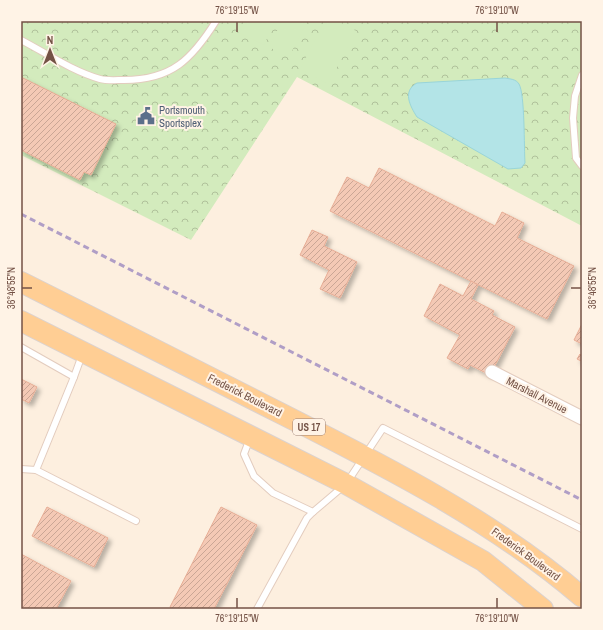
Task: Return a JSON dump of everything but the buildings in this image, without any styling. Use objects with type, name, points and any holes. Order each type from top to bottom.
[{"type":"main road","name":"Frederick Boulevard","points":[[21,282],[364,456],[489,527],[551,570],[582,597]]},
{"type":"main road","points":[[21,321],[346,484],[483,561],[543,609]]},
{"type":"street","name":"Marshall Avenue","points":[[492,372],[582,418]]},
{"type":"lane","points":[[21,40],[82,72],[101,80],[135,80],[170,71],[184,62],[201,44],[216,21]]},
{"type":"lane","points":[[582,75],[576,96],[573,118],[576,158],[582,166]]},
{"type":"lane","points":[[576,96],[582,100]]},
{"type":"lane","points":[[21,348],[74,377]]},
{"type":"lane","points":[[36,470],[83,352]]},
{"type":"lane","points":[[257,609],[307,518],[346,484],[383,428],[582,529]]},
{"type":"lane","points":[[250,435],[244,454],[254,476],[273,493],[313,512]]},
{"type":"lane","points":[[21,469],[36,470],[136,521]]},
{"type":"green space","name":"Portsmouth Sportsplex","points":[[21,21],[582,21],[582,226],[297,77],[191,240],[21,155]]},
{"type":"green space","points":[[245,21],[275,21],[264,45],[240,33]]},
{"type":"green space","points":[[282,21],[307,21],[289,57],[269,47]]},
{"type":"green space","points":[[325,21],[337,21],[356,31],[328,84],[300,69]]},
{"type":"water","points":[[505,78],[516,81],[521,90],[525,163],[521,168],[508,169],[417,117],[410,104],[410,90],[412,86],[417,83]]},
{"type":"railway","points":[[21,214],[582,500]]},
{"type":"place","name":"Portsmouth Sportsplex","points":[[146,116]]}]
